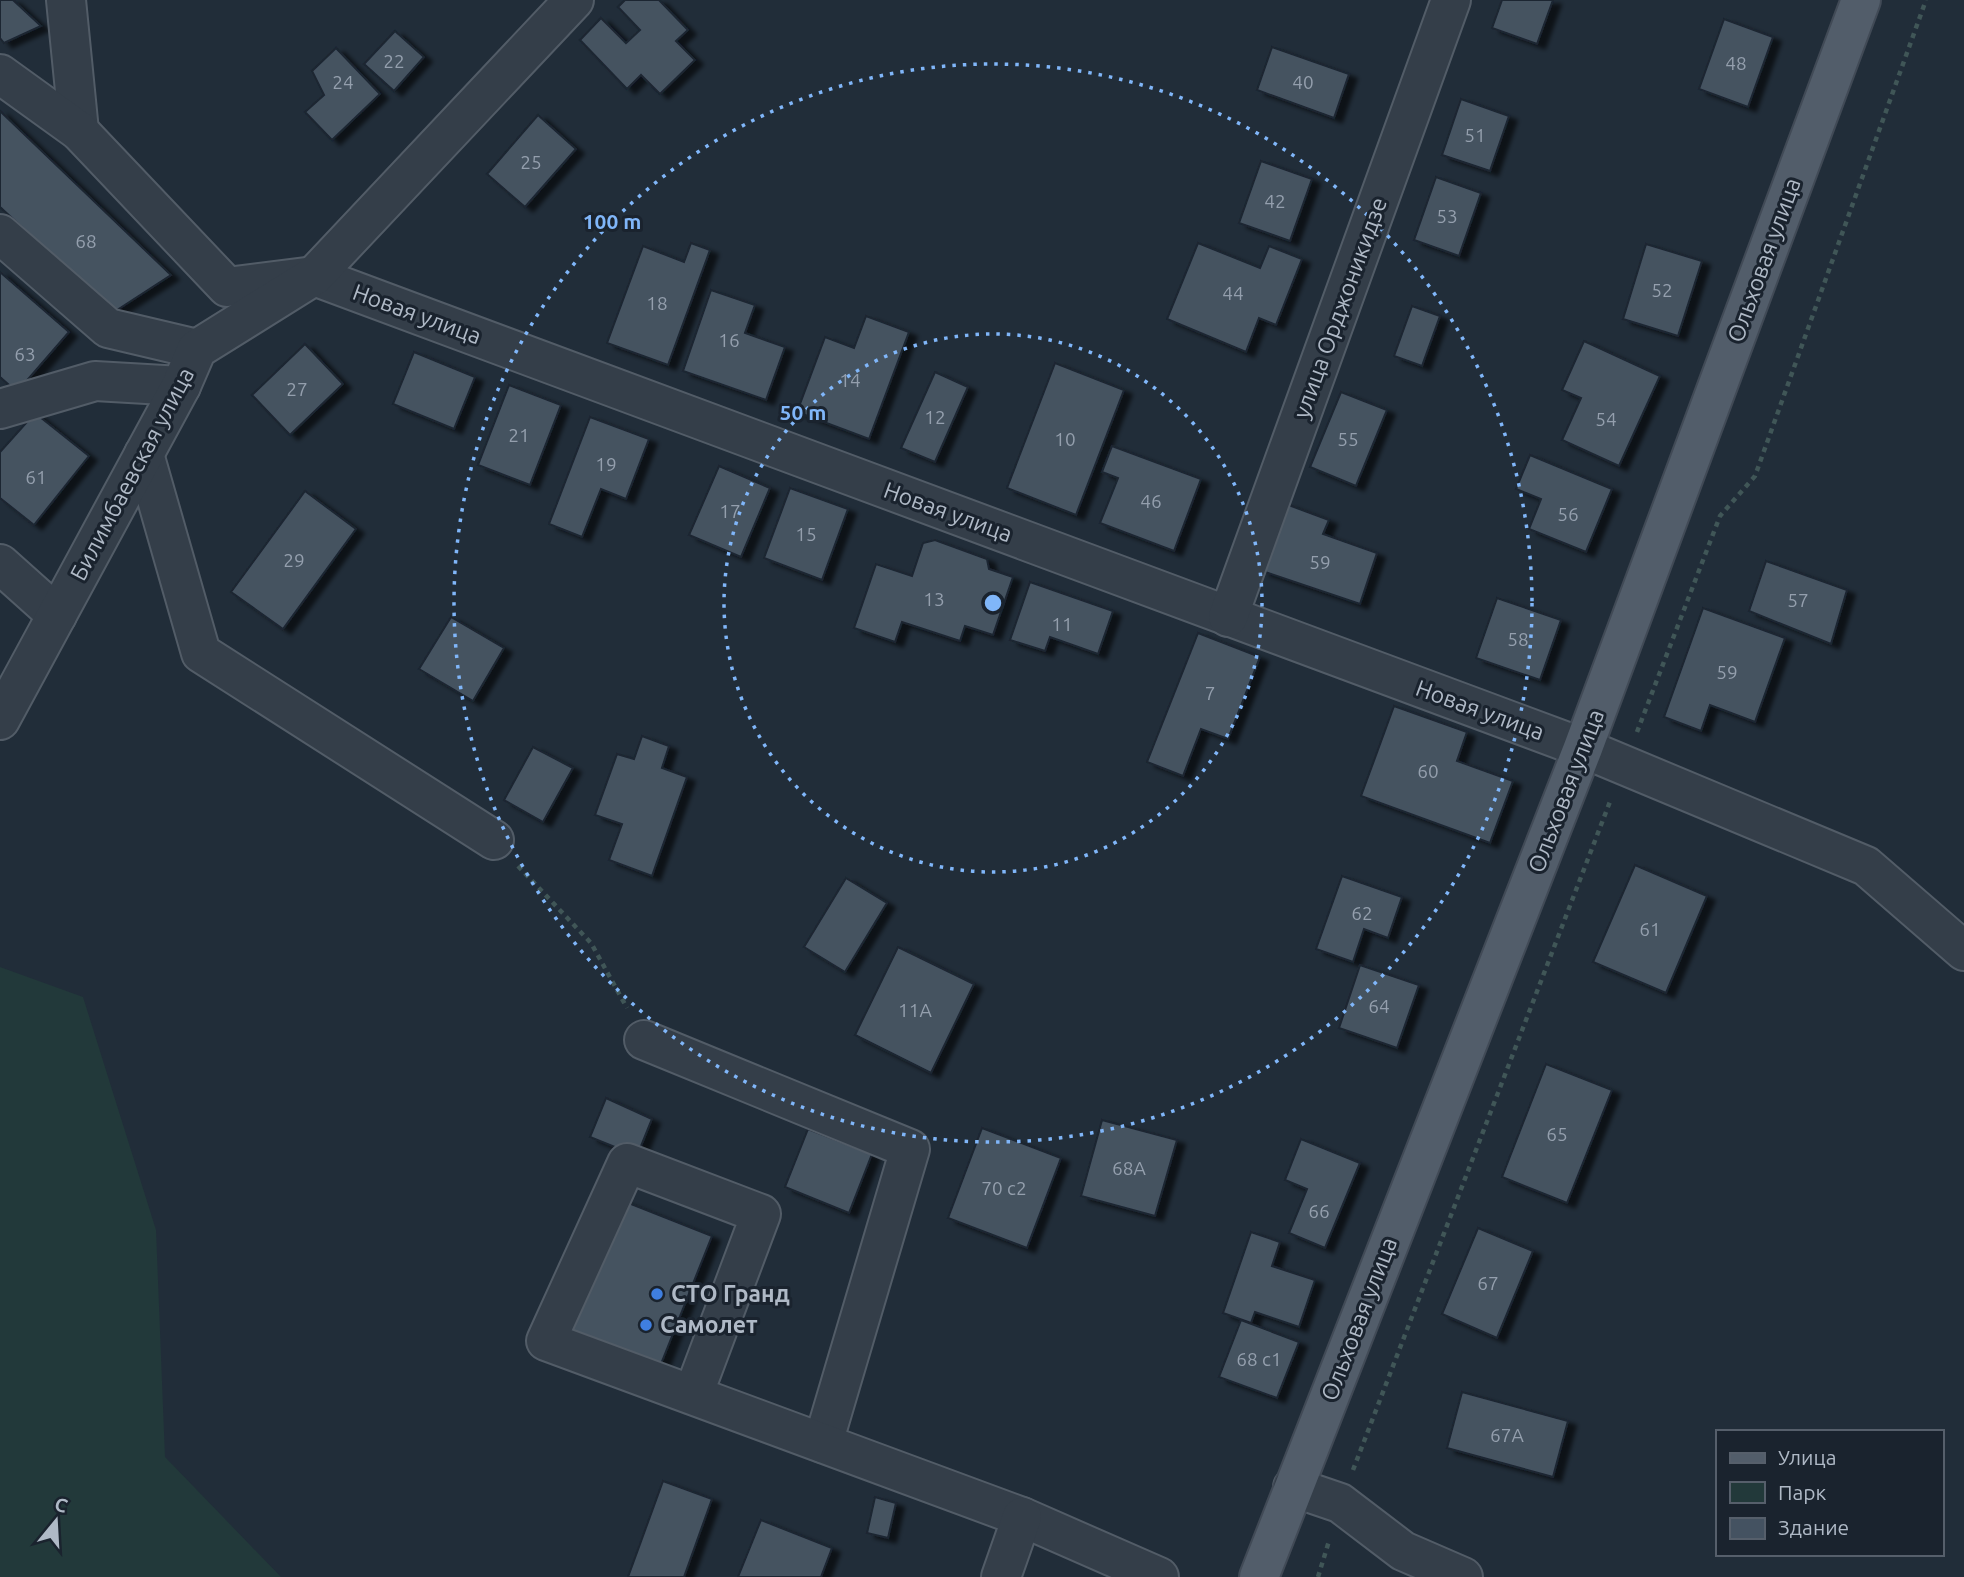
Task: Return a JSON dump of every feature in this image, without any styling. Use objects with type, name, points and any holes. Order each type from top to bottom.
[{"type":"main road","name":"Ольховая улица","points":[[1259,1577],[1583,748],[1860,0]]},
{"type":"street","points":[[66,0],[79,131]]},
{"type":"street","name":"Билимбаевская улица","points":[[0,720],[181,386],[197,349],[314,276],[574,0]]},
{"type":"street","name":"улица Орджоникидзе","points":[[1228,617],[1451,0]]},
{"type":"street","points":[[0,74],[79,131],[227,287],[314,276]]},
{"type":"street","points":[[0,234],[108,328],[197,349]]},
{"type":"street","name":"Новая улица","points":[[314,276],[1583,748],[1867,866],[1964,951]]},
{"type":"street","points":[[3,405],[95,381],[181,386]]},
{"type":"street","points":[[144,454],[201,653],[494,840]]},
{"type":"street","points":[[0,564],[57,615]]},
{"type":"street","points":[[644,1040],[911,1149],[822,1443]]},
{"type":"street","points":[[693,1395],[761,1214],[627,1163],[546,1341],[1022,1517],[1159,1577]]},
{"type":"street","points":[[1293,1487],[1340,1503],[1398,1564],[1463,1577]]},
{"type":"street","points":[[1001,1577],[1022,1517]]},
{"type":"path","points":[[494,840],[591,943],[644,1040]]},
{"type":"green space","points":[[0,967],[83,997],[156,1230],[165,1457],[281,1577],[0,1577]]},
{"type":"building","points":[[0,0],[13,0],[41,26],[4,43],[0,38]]},
{"type":"building","points":[[625,0],[659,0],[688,30],[676,41],[695,60],[660,94],[641,75],[627,89],[580,40],[601,18],[626,43],[640,30],[618,7]]},
{"type":"building","points":[[1502,0],[1553,0],[1537,44],[1492,28]]},
{"type":"building","points":[[1724,19],[1773,37],[1748,107],[1699,89]]},
{"type":"building","points":[[395,31],[424,57],[394,91],[364,64]]},
{"type":"building","points":[[1272,47],[1349,74],[1334,118],[1257,90]]},
{"type":"building","points":[[336,48],[380,94],[332,140],[305,112],[324,95],[312,71]]},
{"type":"building","points":[[1461,99],[1509,116],[1490,171],[1442,155]]},
{"type":"building","points":[[0,111],[171,275],[114,312],[0,207]]},
{"type":"building","points":[[538,115],[576,149],[525,207],[487,174]]},
{"type":"building","points":[[1261,161],[1312,179],[1290,241],[1239,223]]},
{"type":"building","points":[[1436,177],[1481,193],[1459,256],[1414,240]]},
{"type":"building","points":[[691,243],[710,250],[668,365],[607,343],[643,246],[684,262]]},
{"type":"building","points":[[1198,243],[1260,268],[1269,246],[1302,259],[1276,325],[1259,318],[1246,352],[1167,319]]},
{"type":"building","points":[[1646,244],[1702,261],[1678,336],[1623,319]]},
{"type":"building","points":[[0,272],[69,332],[17,392],[0,377]]},
{"type":"building","points":[[711,290],[755,305],[745,333],[785,347],[766,400],[683,371]]},
{"type":"building","points":[[1412,306],[1440,316],[1422,366],[1394,356]]},
{"type":"building","points":[[866,316],[909,332],[869,439],[797,412],[825,337],[854,348]]},
{"type":"building","points":[[1584,341],[1660,376],[1619,466],[1562,440],[1581,398],[1562,390]]},
{"type":"building","points":[[305,344],[343,384],[290,435],[252,395]]},
{"type":"building","points":[[414,352],[475,377],[454,429],[393,404]]},
{"type":"building","points":[[1055,363],[1124,390],[1076,515],[1007,488]]},
{"type":"building","points":[[935,372],[968,387],[935,462],[901,448]]},
{"type":"building","points":[[509,385],[561,405],[530,485],[478,465]]},
{"type":"building","points":[[1341,392],[1387,410],[1356,486],[1310,467]]},
{"type":"building","points":[[35,413],[89,456],[34,525],[0,498],[0,452]]},
{"type":"building","points":[[590,417],[649,439],[626,499],[601,489],[582,537],[549,524]]},
{"type":"building","points":[[1112,446],[1201,479],[1174,551],[1100,523],[1118,478],[1102,472]]},
{"type":"building","points":[[1530,455],[1612,489],[1586,552],[1529,529],[1541,499],[1516,489]]},
{"type":"building","points":[[719,466],[770,488],[741,557],[689,535]]},
{"type":"building","points":[[790,488],[848,509],[822,580],[764,558]]},
{"type":"building","points":[[305,491],[356,529],[283,629],[231,592]]},
{"type":"building","points":[[1286,504],[1329,520],[1323,534],[1377,553],[1360,604],[1262,571]]},
{"type":"building","points":[[935,540],[987,559],[989,569],[1013,577],[993,635],[965,626],[960,641],[902,622],[895,642],[854,628],[876,564],[912,576],[923,543]]},
{"type":"building","points":[[1766,561],[1847,590],[1831,644],[1749,611]]},
{"type":"building","points":[[1030,582],[1113,611],[1098,654],[1050,637],[1045,651],[1010,640]]},
{"type":"building","points":[[1497,598],[1561,620],[1540,680],[1476,658]]},
{"type":"building","points":[[1703,608],[1785,638],[1755,722],[1710,705],[1701,731],[1664,717]]},
{"type":"building","points":[[451,617],[504,648],[473,701],[419,669]]},
{"type":"building","points":[[1198,633],[1260,657],[1228,739],[1201,729],[1183,776],[1147,762]]},
{"type":"building","points":[[1394,706],[1467,732],[1457,761],[1513,781],[1490,843],[1361,796]]},
{"type":"building","points":[[642,736],[669,746],[662,768],[687,777],[652,876],[609,860],[622,824],[595,815],[617,754],[634,759]]},
{"type":"building","points":[[533,747],[573,768],[543,822],[504,800]]},
{"type":"building","points":[[1635,865],[1707,896],[1666,993],[1593,962]]},
{"type":"building","points":[[1342,876],[1402,897],[1388,938],[1364,929],[1353,962],[1316,949]]},
{"type":"building","points":[[846,878],[887,903],[845,972],[804,947]]},
{"type":"building","points":[[898,947],[974,984],[931,1073],[855,1035]]},
{"type":"building","points":[[1360,965],[1419,985],[1397,1048],[1339,1028]]},
{"type":"building","points":[[1546,1064],[1612,1090],[1567,1203],[1502,1177]]},
{"type":"building","points":[[606,1098],[652,1119],[637,1156],[590,1137]]},
{"type":"building","points":[[1102,1120],[1177,1140],[1155,1216],[1081,1196]]},
{"type":"building","points":[[982,1128],[1061,1158],[1027,1248],[948,1218]]},
{"type":"building","points":[[808,1129],[872,1154],[849,1213],[785,1187]]},
{"type":"building","points":[[1301,1139],[1360,1163],[1325,1248],[1289,1233],[1307,1189],[1285,1180]]},
{"type":"building","points":[[621,1200],[712,1236],[657,1374],[567,1338]]},
{"type":"building","points":[[1478,1228],[1533,1251],[1497,1338],[1442,1314]]},
{"type":"building","points":[[1251,1232],[1280,1242],[1272,1266],[1315,1280],[1299,1327],[1255,1312],[1251,1323],[1223,1313]]},
{"type":"building","points":[[1241,1320],[1299,1342],[1277,1398],[1219,1377]]},
{"type":"building","points":[[1462,1392],[1568,1421],[1553,1477],[1447,1448]]},
{"type":"building","points":[[663,1481],[712,1499],[684,1577],[628,1577]]},
{"type":"building","points":[[875,1497],[896,1503],[888,1538],[867,1533]]},
{"type":"building","points":[[761,1520],[832,1548],[821,1577],[738,1577]]},
{"type":"place","name":"СТО Гранд","points":[[657,1294]]},
{"type":"place","name":"Самолет","points":[[646,1325]]}]
